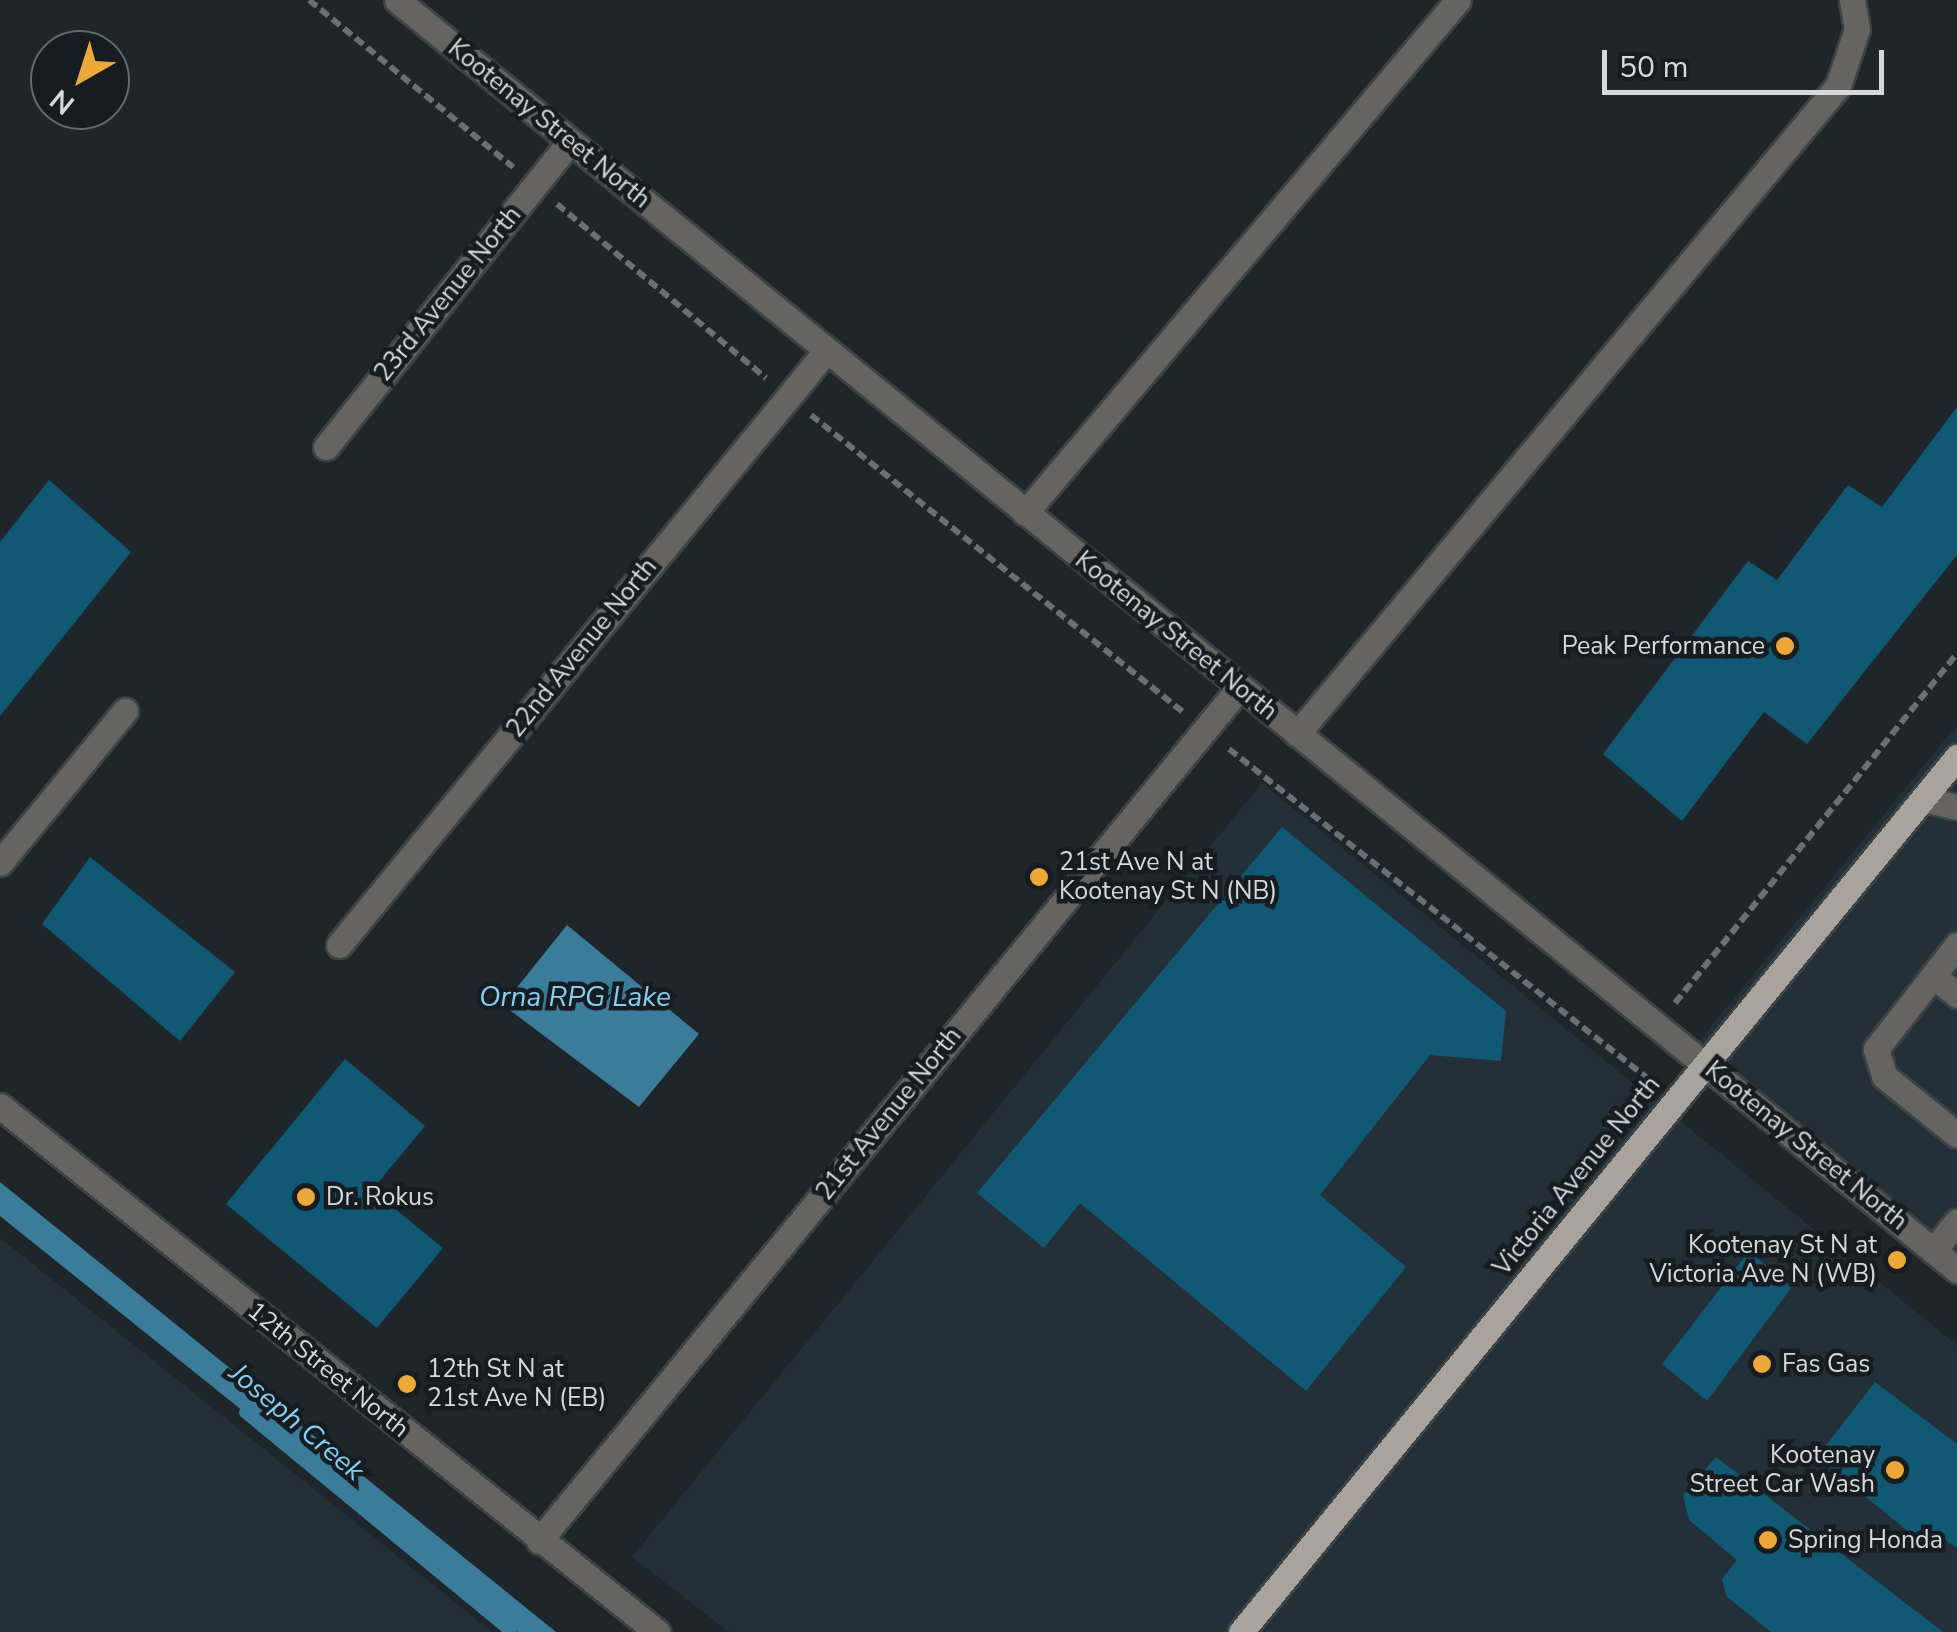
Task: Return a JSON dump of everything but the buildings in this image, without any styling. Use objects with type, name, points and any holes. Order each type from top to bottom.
[{"type":"main road","name":"Victoria Avenue North","points":[[1241,1632],[1957,758]]},
{"type":"street","name":"Kootenay Street North","points":[[397,0],[1957,1270]]},
{"type":"street","points":[[1025,513],[1458,0]]},
{"type":"street","points":[[1296,734],[1838,86],[1857,30],[1852,0]]},
{"type":"street","name":"23rd Avenue North","points":[[326,447],[570,141]]},
{"type":"street","name":"22nd Avenue North","points":[[339,944],[826,351]]},
{"type":"street","name":"21st Avenue North","points":[[539,1541],[1240,687]]},
{"type":"street","points":[[0,864],[124,711]]},
{"type":"street","points":[[1924,799],[1957,807]]},
{"type":"street","points":[[1957,945],[1876,1048],[1884,1076],[1957,1135]]},
{"type":"street","points":[[1933,976],[1957,995]]},
{"type":"street","name":"12th Street North","points":[[0,1106],[657,1632]]},
{"type":"street","points":[[1933,1251],[1957,1222]]},
{"type":"path","points":[[309,0],[788,396],[1678,1101]]},
{"type":"path","points":[[1628,1064],[1957,653]]},
{"type":"shaded area","points":[[1957,725],[1957,1275],[1691,1051]]},
{"type":"shaded area","points":[[1262,783],[1957,1345],[1957,1632],[729,1632],[632,1557]]},
{"type":"shaded area","points":[[0,1238],[44,1273],[492,1632],[0,1632]]},
{"type":"water","name":"Orna RPG Lake","points":[[567,925],[699,1034],[639,1107],[503,1005]]},
{"type":"water","points":[[0,1182],[556,1632],[518,1632],[0,1216]]},
{"type":"waterway","name":"Joseph Creek","points":[[244,1412],[511,1632]]},
{"type":"place","name":"Peak Performance","points":[[1785,646]]},
{"type":"place","name":"21st Ave N at Kootenay St N (NB)","points":[[1039,877]]},
{"type":"place","name":"Dr. Rokus","points":[[306,1197]]},
{"type":"place","name":"Kootenay St N at Victoria Ave N (WB)","points":[[1897,1260]]},
{"type":"place","name":"Fas Gas","points":[[1762,1364]]},
{"type":"place","name":"12th St N at 21st Ave N (EB)","points":[[407,1384]]},
{"type":"place","name":"Kootenay Street Car Wash","points":[[1895,1470]]},
{"type":"place","name":"Spring Honda","points":[[1768,1540]]}]
